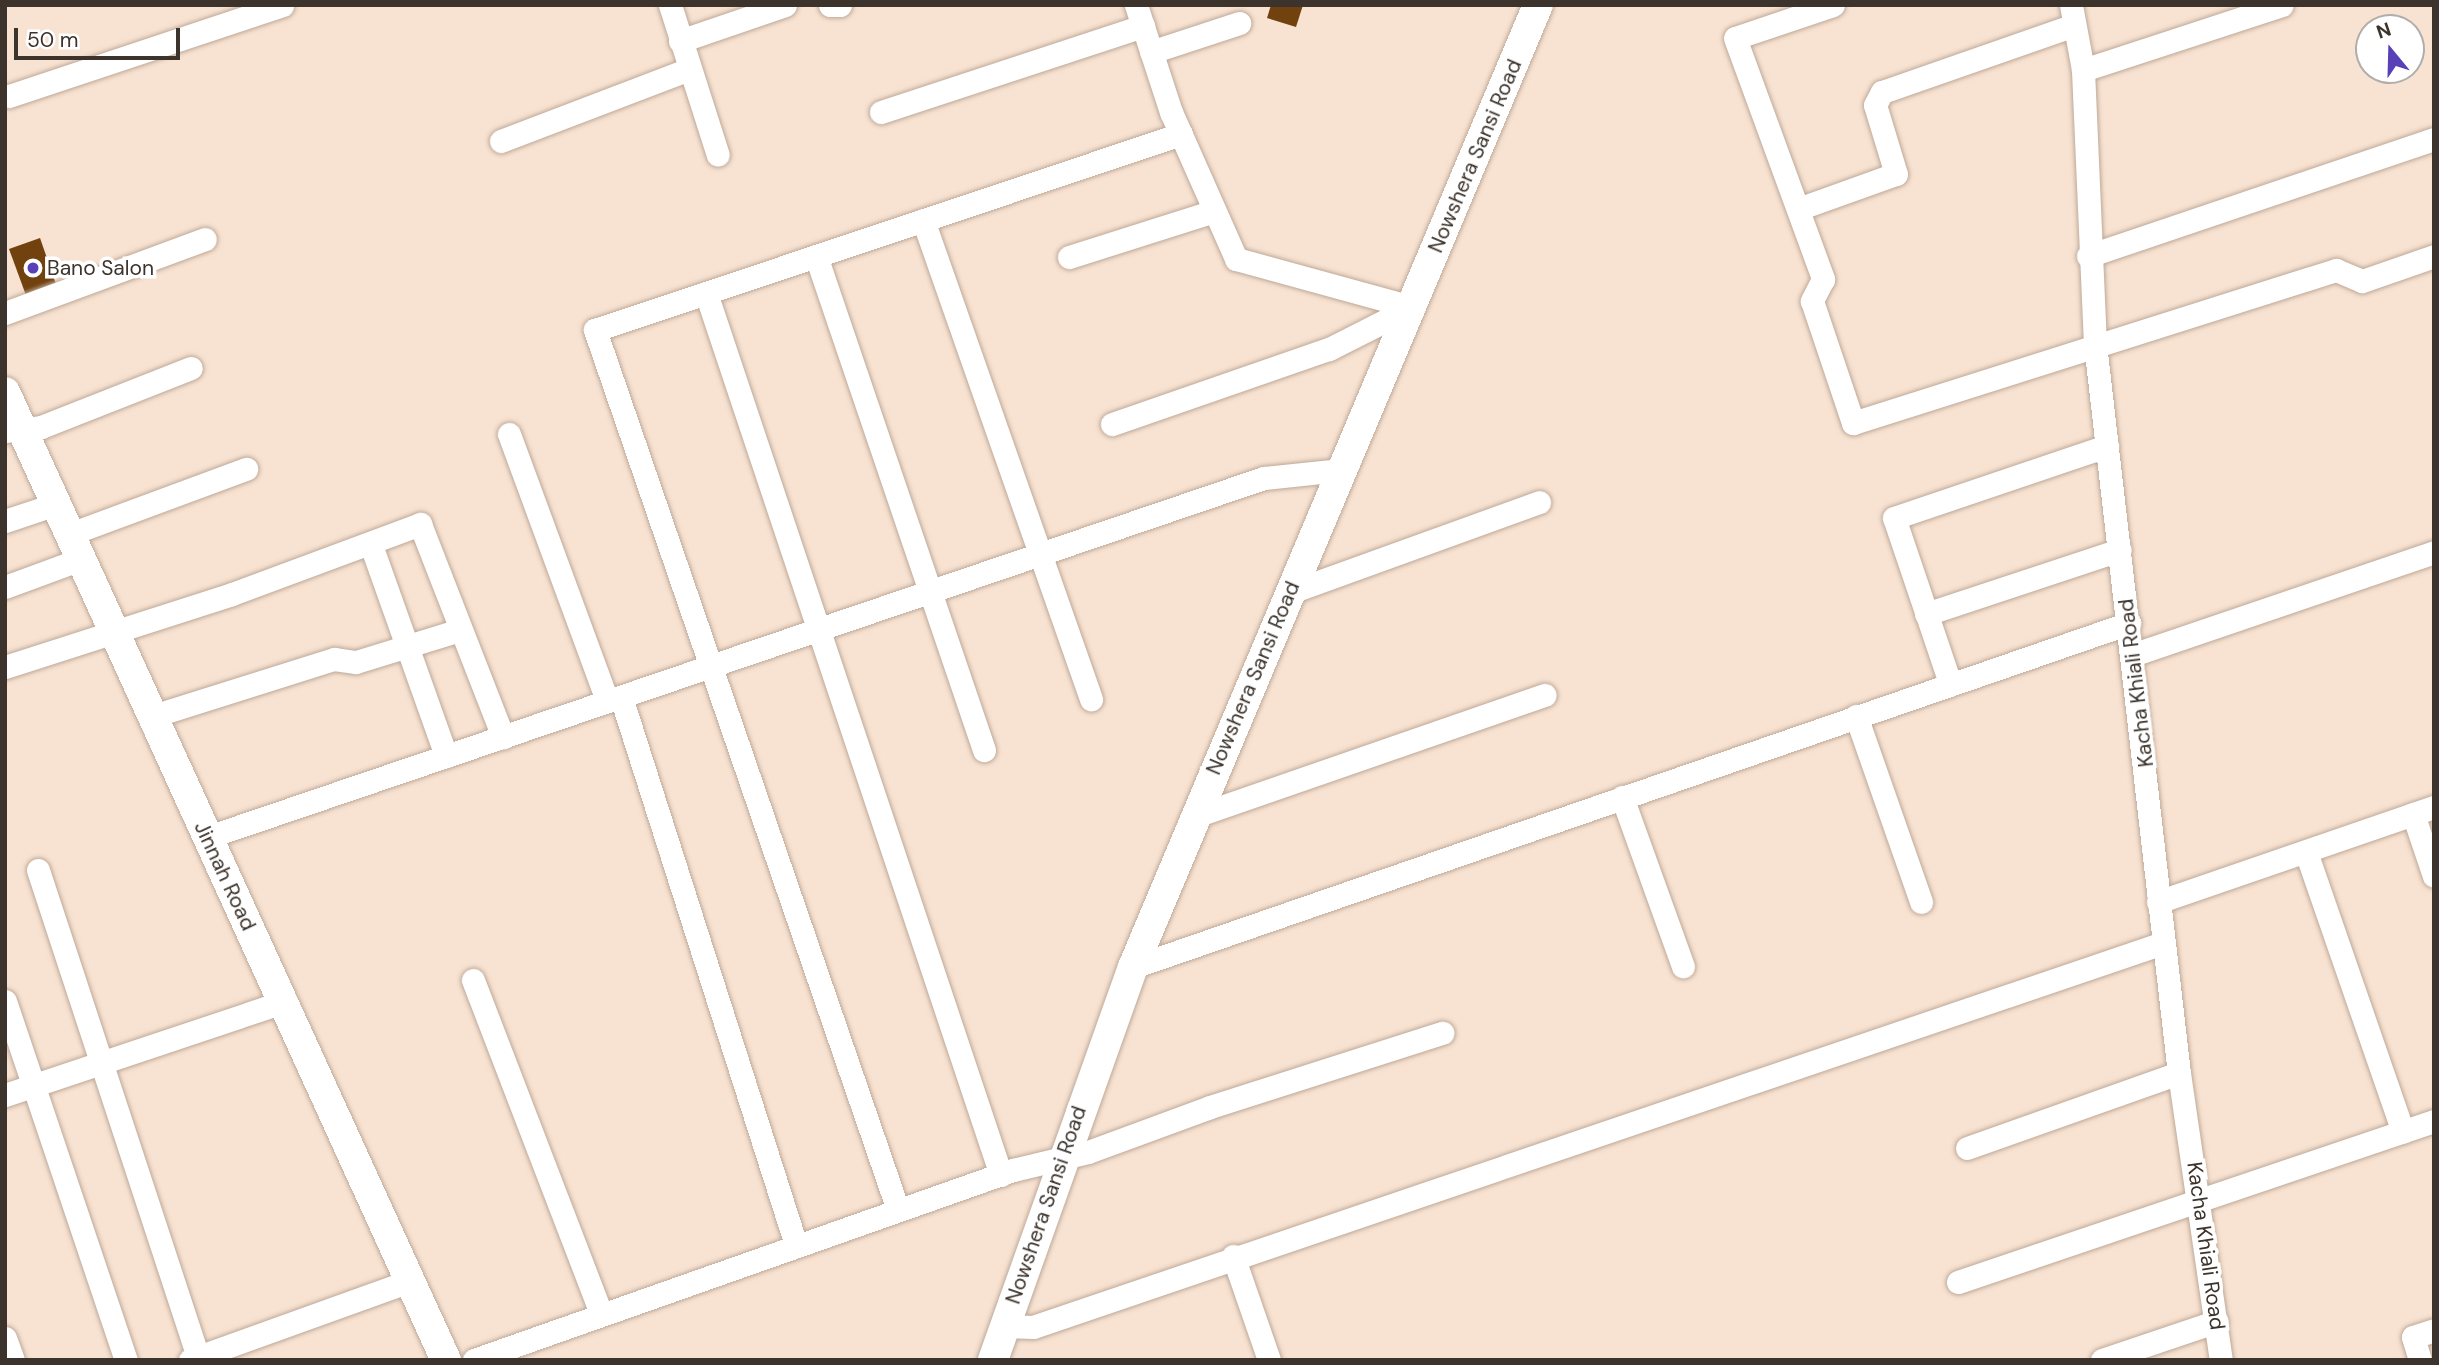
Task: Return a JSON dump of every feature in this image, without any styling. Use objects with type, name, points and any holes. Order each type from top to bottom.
[{"type":"main road","name":"Nowshera Sansi Road","points":[[993,1360],[1061,1159],[1133,967],[1288,593],[1412,307],[1538,5]]},
{"type":"main road","name":"Jinnah Road","points":[[5,392],[13,428],[56,504],[446,1360]]},
{"type":"street","points":[[9,96],[282,5]]},
{"type":"street","points":[[670,5],[718,155]]},
{"type":"street","points":[[680,41],[785,5]]},
{"type":"street","points":[[830,5],[840,5]]},
{"type":"street","points":[[1833,5],[1735,38],[1824,279],[1812,301],[1853,423],[2095,344],[2336,270],[2355,282],[2434,257]]},
{"type":"street","points":[[2083,70],[2281,5]]},
{"type":"street","points":[[1798,209],[1896,173],[1875,104],[1882,92],[2073,15]]},
{"type":"street","name":"Kacha Khiali Road","points":[[2073,15],[2083,70],[2088,256],[2095,344],[2135,654],[2158,902],[2179,1073],[2202,1200],[2221,1360]]},
{"type":"street","points":[[881,112],[1140,16],[1211,212],[1236,259],[1412,307]]},
{"type":"street","points":[[1151,52],[1239,23]]},
{"type":"street","points":[[501,141],[690,69]]},
{"type":"street","points":[[898,1210],[595,330],[1181,134]]},
{"type":"street","points":[[2088,256],[2434,139]]},
{"type":"street","points":[[1069,257],[1211,212]]},
{"type":"street","points":[[923,220],[1091,699]]},
{"type":"street","points":[[5,313],[205,239]]},
{"type":"street","points":[[816,257],[984,750]]},
{"type":"street","points":[[706,293],[1000,1175]]},
{"type":"street","points":[[1112,424],[1329,349],[1412,307]]},
{"type":"street","points":[[13,428],[41,427],[191,368]]},
{"type":"street","points":[[509,434],[614,699],[796,1245]]},
{"type":"street","points":[[1950,683],[1894,518],[2107,446]]},
{"type":"street","points":[[5,587],[75,546],[246,469]]},
{"type":"street","points":[[208,837],[1264,478],[1340,470]]},
{"type":"street","points":[[1288,593],[1539,502]]},
{"type":"street","points":[[5,522],[56,504]]},
{"type":"street","points":[[5,667],[115,633],[371,545],[420,524],[503,737]]},
{"type":"street","points":[[371,545],[446,756]]},
{"type":"street","points":[[1926,614],[2120,550]]},
{"type":"street","points":[[2135,654],[2434,552]]},
{"type":"street","points":[[1133,967],[2129,623]]},
{"type":"street","points":[[153,716],[334,659],[356,662],[460,630]]},
{"type":"street","points":[[1195,816],[1545,695]]},
{"type":"street","points":[[1856,716],[1921,902]]},
{"type":"street","points":[[1622,797],[1683,966]]},
{"type":"street","points":[[2158,902],[2423,811],[2434,876]]},
{"type":"street","points":[[2306,852],[2403,1132]]},
{"type":"street","points":[[38,870],[103,1061],[194,1358],[410,1281]]},
{"type":"street","points":[[1004,1326],[1033,1327],[1233,1256],[2163,943]]},
{"type":"street","points":[[473,980],[601,1314]]},
{"type":"street","points":[[5,1001],[126,1360]]},
{"type":"street","points":[[5,1096],[283,1002]]},
{"type":"street","points":[[474,1360],[1000,1175],[1061,1159],[1442,1034]]},
{"type":"street","points":[[1967,1148],[2179,1073]]},
{"type":"street","points":[[1958,1282],[2434,1121]]},
{"type":"street","points":[[1233,1256],[1269,1360]]},
{"type":"street","points":[[2102,1360],[2217,1321]]},
{"type":"street","points":[[2420,1360],[2413,1337],[2434,1330]]},
{"type":"street","points":[[5,1338],[13,1360]]},
{"type":"building","points":[[1271,5],[1303,5],[1296,27],[1267,18]]},
{"type":"building","name":"Bano Salon","points":[[40,238],[57,287],[27,298],[9,249]]},
{"type":"place","name":"Bano Salon","points":[[33,268]]}]
